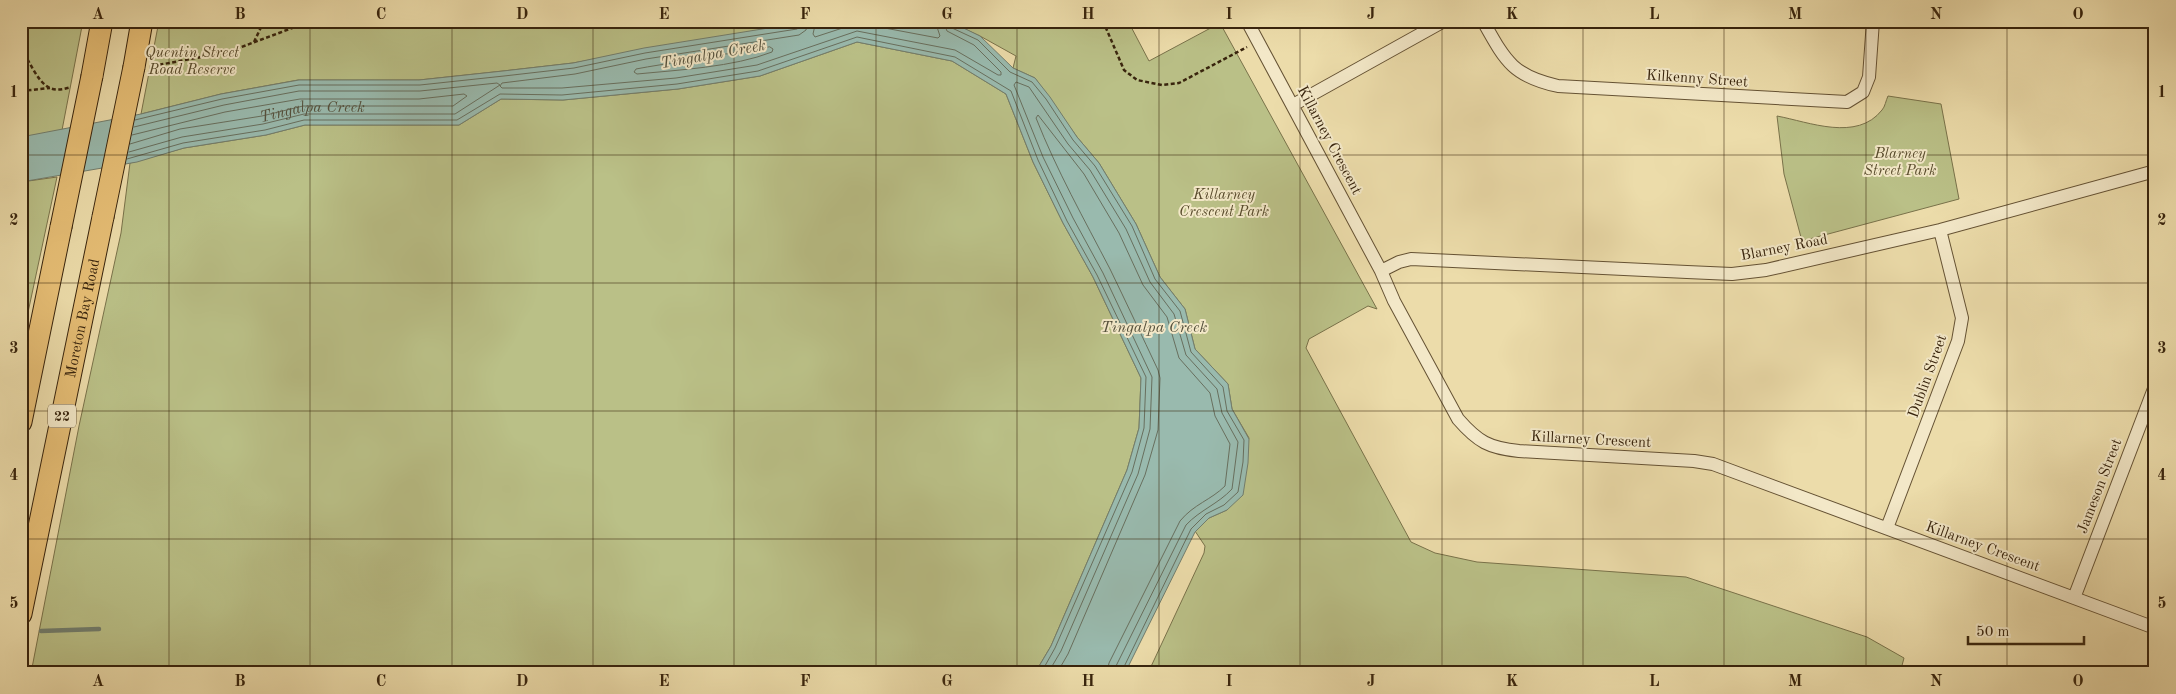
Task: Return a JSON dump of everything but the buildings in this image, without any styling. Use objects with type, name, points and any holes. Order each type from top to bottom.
[{"type":"highway","points":[[21,422],[61,227],[86,81],[102,21]]},
{"type":"highway","name":"Moreton Bay Road","points":[[21,614],[103,217],[139,67],[142,21]]},
{"type":"street","name":"Killarney Crescent","points":[[1247,21],[1381,271],[1394,301],[1458,420],[1471,435],[1483,444],[1519,451],[1694,461],[1713,464],[2155,628]]},
{"type":"street","points":[[1293,105],[1444,21]]},
{"type":"street","name":"Kilkenny Street","points":[[1483,21],[1502,56],[1518,71],[1535,81],[1558,86],[1847,102],[1863,92],[1869,77],[1873,21]]},
{"type":"street","name":"Blarney Road","points":[[1381,271],[1412,258],[1732,274],[1766,270],[1940,230],[2154,172]]},
{"type":"street","name":"Dublin Street","points":[[1887,528],[1958,341],[1962,318],[1940,230]]},
{"type":"street","name":"Jameson Street","points":[[2074,598],[2155,386]]},
{"type":"path","points":[[253,43],[264,21]]},
{"type":"path","points":[[139,67],[228,52],[311,21]]},
{"type":"path","points":[[1103,21],[1124,70],[1137,80],[1162,85],[1179,83],[1258,41]]},
{"type":"path","points":[[21,48],[41,80],[50,88]]},
{"type":"path","points":[[21,91],[50,88],[61,90],[86,81]]},
{"type":"green space","points":[[21,21],[83,21],[58,151],[21,158]]},
{"type":"green space","name":"Quentin Street Road Reserve","points":[[159,21],[812,21],[573,63],[419,80],[298,80],[221,94],[141,114]]},
{"type":"green space","name":"Killarney Crescent Park","points":[[948,21],[1128,21],[1149,61],[1220,23],[1377,309],[1368,306],[1309,339],[1306,348],[1411,542],[1435,553],[1477,562],[1686,577],[1867,637],[1904,658],[1900,673],[1148,673],[1204,553],[1205,546],[1195,531],[1209,518],[1227,510],[1249,438],[1232,409],[1228,384],[1195,349],[1185,309],[1160,277],[1136,224],[1099,163],[1077,137],[1035,78],[1013,68],[1016,56]]},
{"type":"green space","points":[[857,42],[952,61],[1006,94],[1033,162],[1063,223],[1093,277],[1141,378],[1139,428],[1127,470],[1051,646],[1035,673],[31,673],[79,426],[121,233],[130,163],[184,148],[266,135],[305,125],[459,125],[501,99],[563,100],[678,89],[760,76]]},
{"type":"green space","name":"Blarney Street Park","points":[[1888,96],[1941,104],[1959,199],[1802,241],[1784,174],[1777,116],[1818,125],[1846,128],[1872,120],[1884,107]]},
{"type":"green space","points":[[57,177],[21,345],[21,182]]},
{"type":"water","name":"Tingalpa Creek","points":[[812,21],[951,22],[980,36],[1013,68],[1035,78],[1077,137],[1099,163],[1136,224],[1160,277],[1185,309],[1195,349],[1228,384],[1232,409],[1249,439],[1248,463],[1243,495],[1227,510],[1209,518],[1195,532],[1125,673],[1035,673],[1051,646],[1127,470],[1139,428],[1141,378],[1093,277],[1063,223],[1033,162],[1006,94],[952,61],[857,42],[760,76],[678,89],[563,100],[501,99],[459,125],[305,125],[266,135],[184,148],[137,162],[21,182],[21,137],[141,114],[221,94],[299,80],[419,80],[573,63],[644,48]]},
{"type":"waterway","points":[[41,631],[99,629]]}]
